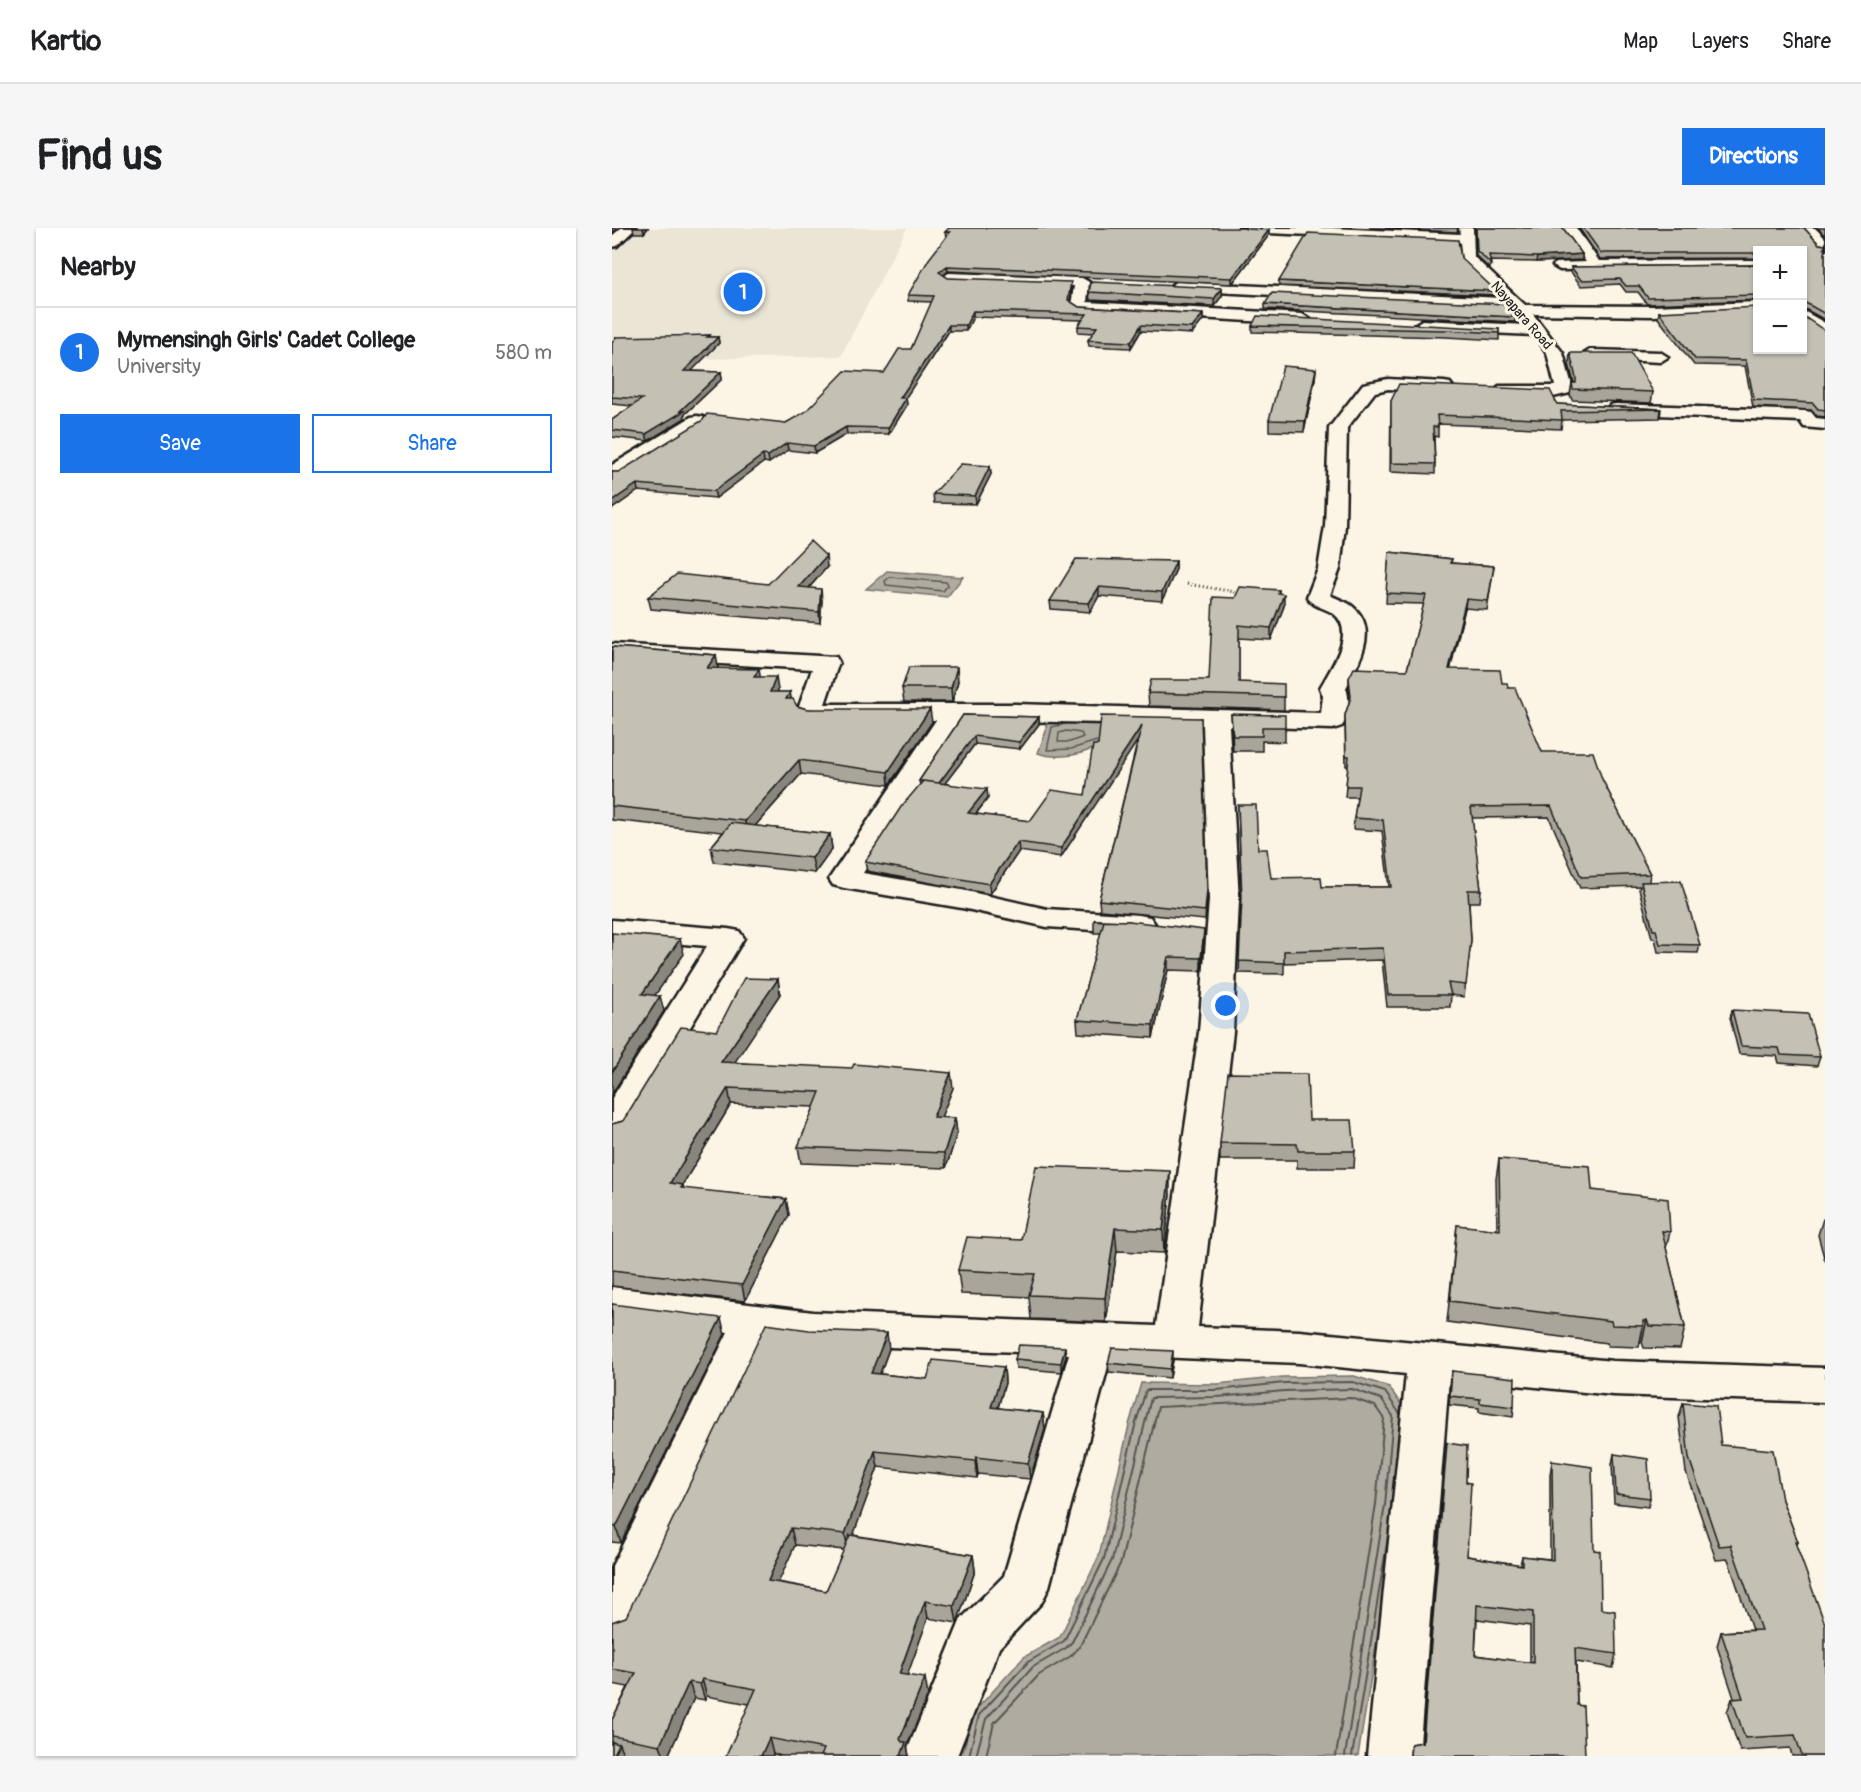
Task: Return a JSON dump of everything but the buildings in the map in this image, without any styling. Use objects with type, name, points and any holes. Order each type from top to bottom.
[{"type":"street","points":[[612,243],[629,228]]},
{"type":"street","points":[[1246,228],[1466,233]]},
{"type":"street","points":[[1569,228],[1595,265]]},
{"type":"street","points":[[1807,228],[1825,245]]},
{"type":"street","name":"Nayapara Road","points":[[1466,233],[1467,258],[1517,306],[1555,354],[1564,389],[1561,399],[1525,392],[1487,389]]},
{"type":"street","points":[[1590,310],[1560,266],[1753,264]]},
{"type":"street","points":[[1206,288],[1213,270]]},
{"type":"street","points":[[949,278],[1101,283]]},
{"type":"street","points":[[1082,282],[1079,306],[1322,320]]},
{"type":"street","points":[[1165,286],[1590,310],[1652,311],[1753,306]]},
{"type":"street","points":[[1807,308],[1825,330]]},
{"type":"street","points":[[1412,325],[1537,330]]},
{"type":"street","points":[[1555,354],[1660,357]]},
{"type":"street","points":[[612,651],[827,662],[810,712],[1151,714],[1333,721],[1336,696],[1333,688],[1355,642],[1354,626],[1345,611],[1318,597],[1329,570],[1335,526],[1338,428],[1369,388],[1388,384],[1465,388]]},
{"type":"street","points":[[1597,408],[1804,416],[1809,423],[1825,424]]},
{"type":"street","points":[[612,472],[697,421]]},
{"type":"street","points":[[954,712],[844,879],[962,899],[1047,918],[1165,927]]},
{"type":"street","points":[[1175,1342],[1216,1032],[1211,933],[1224,900],[1216,718]]},
{"type":"street","points":[[612,928],[728,938],[612,1127]]},
{"type":"street","points":[[612,1302],[813,1328],[1299,1347],[1613,1378],[1825,1385]]},
{"type":"street","points":[[612,1617],[755,1320]]},
{"type":"street","points":[[931,1756],[979,1635],[1025,1587],[1095,1338]]},
{"type":"street","points":[[1393,1756],[1429,1360]]},
{"type":"path","points":[[1187,584],[1250,594]]},
{"type":"shaded area","points":[[612,228],[907,228],[841,356],[612,361]]},
{"type":"water","points":[[887,571],[963,577],[947,597],[866,589]]},
{"type":"water","points":[[1090,720],[1106,724],[1111,731],[1097,747],[1066,756],[1038,753],[1046,731],[1046,721]]},
{"type":"water","points":[[1354,1376],[1389,1387],[1407,1413],[1399,1506],[1358,1756],[962,1756],[973,1713],[1024,1657],[1060,1637],[1099,1556],[1141,1383],[1217,1384],[1283,1377]]},
{"type":"place","name":"Mymensingh Girls' Cadet College","points":[[743,292]]}]
